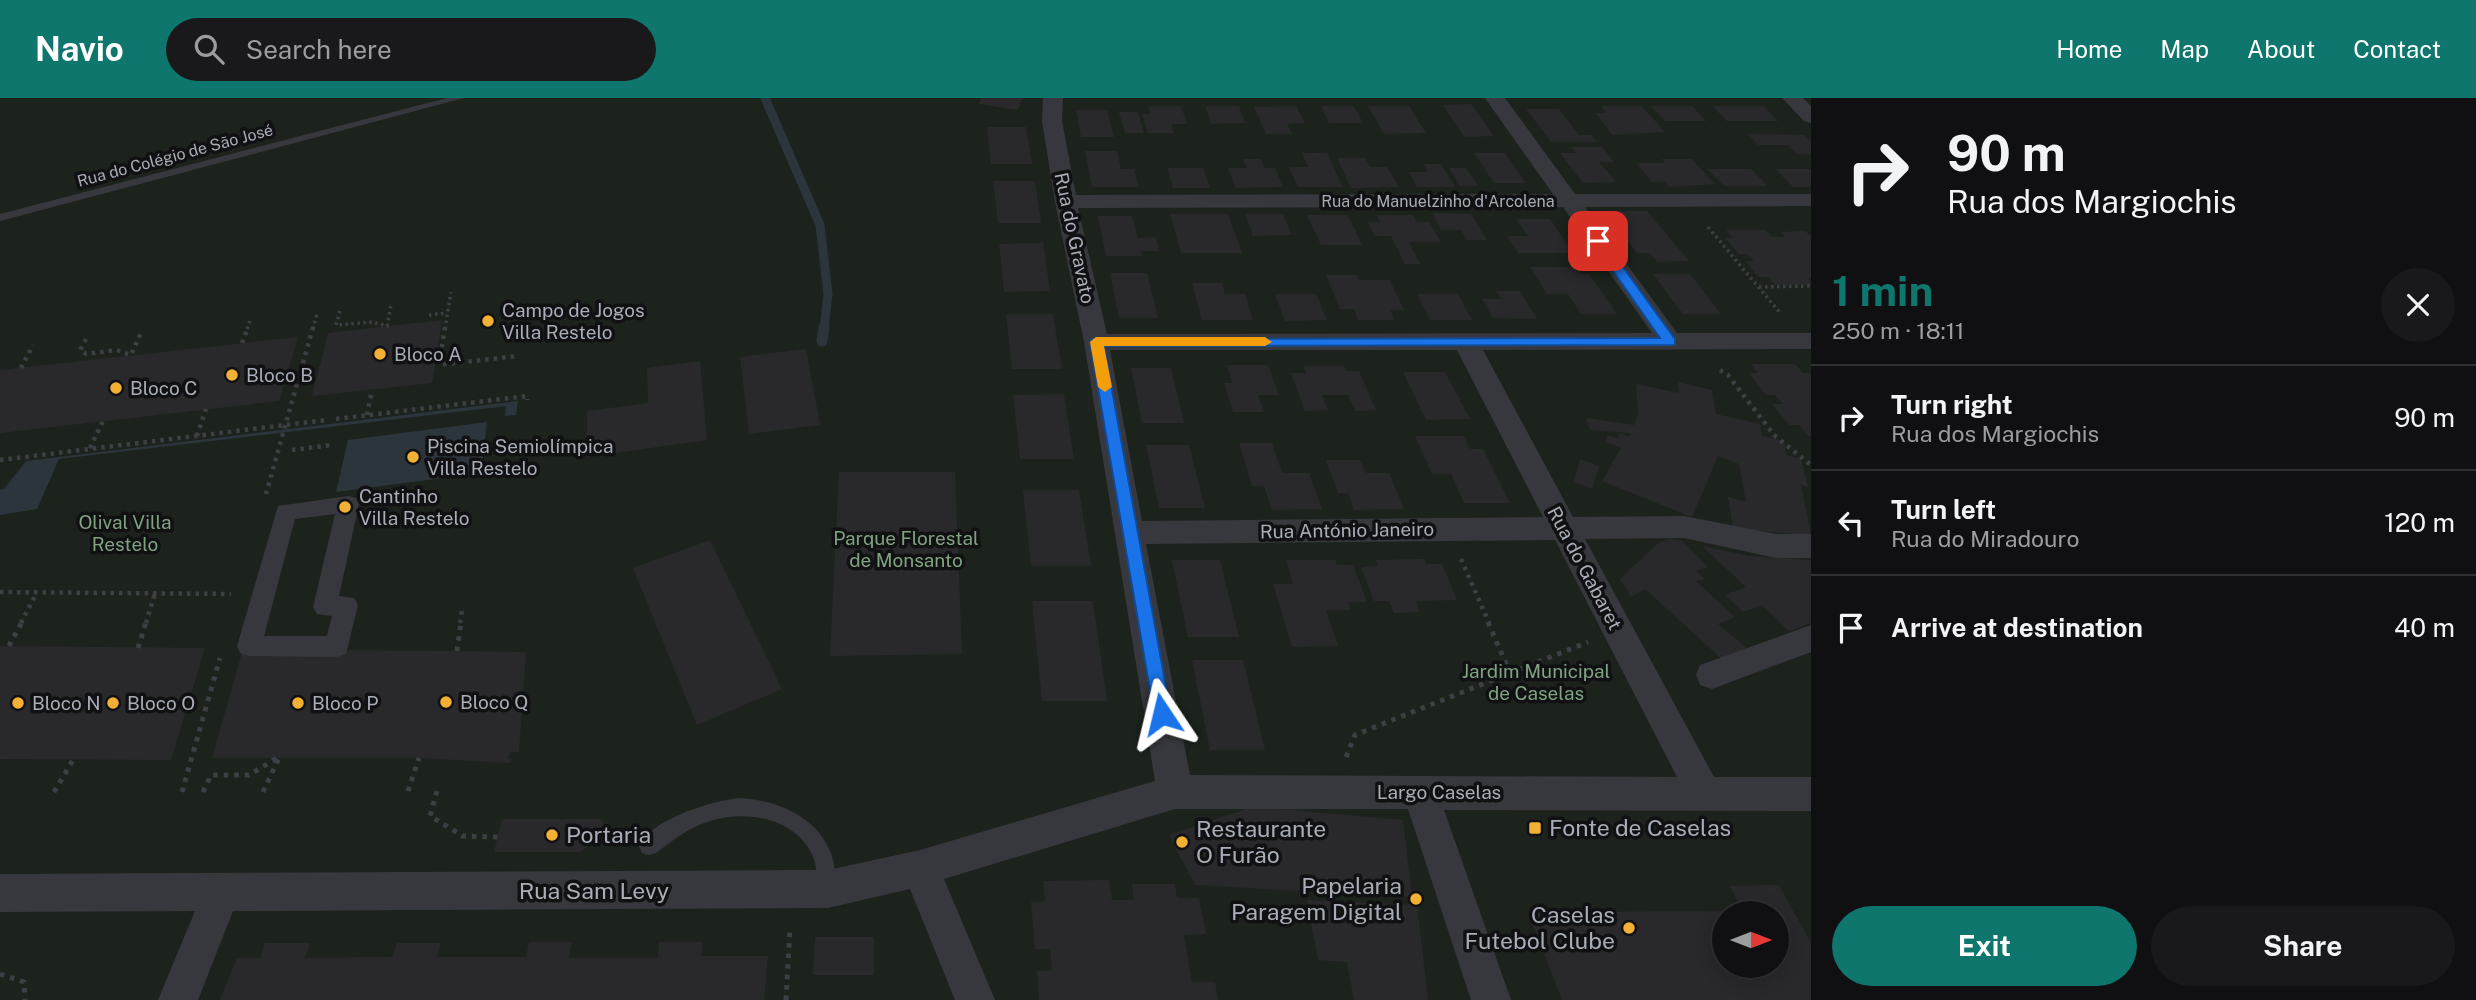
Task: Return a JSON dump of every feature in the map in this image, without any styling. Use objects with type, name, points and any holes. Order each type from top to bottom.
[{"type":"street","name":"Rua do Gravato","points":[[1053,98],[1052,121],[1066,202],[1096,342],[1175,792]]},
{"type":"street","points":[[1495,98],[1671,342]]},
{"type":"street","points":[[1792,98],[1811,117]]},
{"type":"street","name":"Rua do Manuelzinho d'Arcolena","points":[[1066,202],[1811,200]]},
{"type":"street","points":[[1096,342],[1808,341]]},
{"type":"street","name":"Rua do Gabaret","points":[[1466,342],[1704,794]]},
{"type":"street","points":[[348,504],[325,607],[346,605],[337,647],[249,646],[264,593],[286,512],[348,504]]},
{"type":"street","name":"Rua António Janeiro","points":[[1131,533],[1684,527],[1776,546],[1811,546]]},
{"type":"street","points":[[1712,675],[1811,638]]},
{"type":"street","name":"Largo Caselas","points":[[1175,792],[1811,794]]},
{"type":"street","name":"Rua Sam Levy","points":[[0,893],[810,890],[919,869],[1175,792]]},
{"type":"street","points":[[1420,792],[1491,1000]]},
{"type":"street","points":[[919,869],[975,1000]]},
{"type":"street","points":[[178,1000],[222,892]]},
{"type":"street","points":[[0,914],[57,894]]},
{"type":"lane","name":"Rua do Colégio de São José","points":[[0,218],[458,98]]},
{"type":"lane","points":[[649,846],[685,821],[719,808],[750,806],[778,812],[804,828],[822,854],[810,890]]},
{"type":"path","points":[[1684,200],[1808,341]]},
{"type":"path","points":[[1759,287],[1811,286]]},
{"type":"path","points":[[451,292],[439,365],[517,356]]},
{"type":"path","points":[[340,311],[336,325],[372,322],[387,326],[391,305]]},
{"type":"path","points":[[429,315],[447,313]]},
{"type":"path","points":[[242,343],[250,321]]},
{"type":"path","points":[[86,339],[80,350],[86,354],[117,350],[131,355],[141,333]]},
{"type":"path","points":[[1671,342],[1728,375],[1774,435],[1811,465]]},
{"type":"path","points":[[21,368],[33,345]]},
{"type":"path","points":[[367,415],[372,390]]},
{"type":"path","points":[[336,419],[527,396],[527,400]]},
{"type":"path","points":[[197,436],[206,409]]},
{"type":"path","points":[[0,460],[326,420]]},
{"type":"path","points":[[89,449],[103,421]]},
{"type":"path","points":[[292,450],[332,445]]},
{"type":"path","points":[[1448,529],[1510,673]]},
{"type":"path","points":[[0,592],[264,593]]},
{"type":"path","points":[[9,646],[37,592]]},
{"type":"path","points":[[138,648],[155,593]]},
{"type":"path","points":[[457,651],[462,610]]},
{"type":"path","points":[[1333,792],[1355,735],[1618,629]]},
{"type":"path","points":[[203,792],[211,775],[248,775],[279,757],[263,792]]},
{"type":"path","points":[[408,791],[419,758]]},
{"type":"path","points":[[54,792],[73,760]]},
{"type":"path","points":[[437,790],[430,816],[463,836],[498,837]]},
{"type":"path","points":[[786,1000],[810,890]]},
{"type":"path","points":[[0,974],[24,982],[24,1000]]},
{"type":"green space","name":"Parque Florestal de Monsanto","points":[[0,98],[1811,98],[1811,1000],[0,1000]]},
{"type":"shaded area","points":[[518,401],[516,415],[505,416],[506,406],[59,459],[37,509],[0,515],[0,490],[4,489],[26,461]]},
{"type":"shaded area","name":"Piscina Semiolímpica Villa Restelo","points":[[487,422],[481,473],[336,492],[348,440]]},
{"type":"building","points":[[981,98],[1023,98],[1018,110],[979,104]]},
{"type":"building","points":[[1471,104],[1494,136],[1464,137],[1443,105]]},
{"type":"building","points":[[1149,106],[1181,106],[1187,124],[1171,124],[1174,133],[1148,133],[1142,114],[1151,114]]},
{"type":"building","points":[[1205,106],[1239,106],[1245,123],[1211,124]]},
{"type":"building","points":[[1296,106],[1305,123],[1287,124],[1292,134],[1266,134],[1254,107]]},
{"type":"building","points":[[1321,106],[1354,106],[1363,123],[1329,123]]},
{"type":"building","points":[[1368,106],[1409,106],[1426,133],[1384,134]]},
{"type":"building","points":[[1601,106],[1642,106],[1665,132],[1613,135],[1595,113],[1606,113]]},
{"type":"building","points":[[1651,106],[1692,106],[1706,121],[1665,121]]},
{"type":"building","points":[[1712,106],[1763,106],[1778,121],[1727,121]]},
{"type":"building","points":[[1526,109],[1559,109],[1579,135],[1591,135],[1597,142],[1551,142]]},
{"type":"building","points":[[1076,110],[1107,110],[1114,137],[1081,137]]},
{"type":"building","points":[[1119,112],[1138,112],[1144,133],[1125,133]]},
{"type":"building","points":[[987,127],[1026,127],[1032,164],[991,164]]},
{"type":"building","points":[[1748,134],[1804,135],[1811,141],[1811,154],[1797,154],[1788,145],[1758,145]]},
{"type":"building","points":[[1571,147],[1602,147],[1614,162],[1599,162],[1616,182],[1583,183],[1560,153],[1576,153]]},
{"type":"building","points":[[1085,151],[1117,151],[1121,169],[1134,169],[1139,187],[1092,187]]},
{"type":"building","points":[[1302,153],[1327,153],[1343,187],[1298,187],[1289,167],[1308,167]]},
{"type":"building","points":[[1474,153],[1505,153],[1526,183],[1494,183]]},
{"type":"building","points":[[1337,158],[1365,158],[1370,167],[1387,167],[1399,187],[1351,188]]},
{"type":"building","points":[[1243,159],[1261,159],[1264,168],[1275,168],[1283,187],[1236,188],[1228,168],[1247,168]]},
{"type":"building","points":[[1662,159],[1692,159],[1715,184],[1669,187],[1665,182],[1652,182],[1636,163],[1665,163]]},
{"type":"building","points":[[1423,164],[1441,164],[1455,187],[1417,187],[1409,172],[1428,172]]},
{"type":"building","points":[[1167,168],[1203,168],[1210,188],[1173,188]]},
{"type":"building","points":[[1449,168],[1466,168],[1478,186],[1460,186]]},
{"type":"building","points":[[1707,169],[1751,169],[1768,186],[1724,186]]},
{"type":"building","points":[[1775,169],[1811,169],[1811,187],[1793,187]]},
{"type":"building","points":[[993,181],[1035,181],[1041,223],[998,223]]},
{"type":"building","points":[[1611,211],[1647,211],[1689,261],[1657,262],[1650,253],[1637,253],[1610,219],[1617,219]]},
{"type":"building","points":[[1432,213],[1471,214],[1487,240],[1467,240],[1461,230],[1441,230]]},
{"type":"building","points":[[1170,214],[1228,214],[1242,253],[1181,253]]},
{"type":"building","points":[[1245,214],[1283,214],[1292,235],[1253,236]]},
{"type":"building","points":[[1307,215],[1348,215],[1362,245],[1321,245]]},
{"type":"building","points":[[1376,215],[1413,215],[1417,222],[1429,222],[1441,242],[1409,242],[1420,264],[1405,264],[1391,236],[1375,236],[1368,222],[1380,222]]},
{"type":"building","points":[[1098,216],[1132,216],[1138,238],[1156,237],[1159,251],[1141,251],[1142,256],[1106,256]]},
{"type":"building","points":[[1516,219],[1550,219],[1573,253],[1518,253],[1507,236],[1528,236]]},
{"type":"building","points":[[1726,230],[1766,230],[1772,237],[1785,237],[1781,232],[1805,231],[1811,236],[1811,285],[1775,285],[1768,277],[1759,277],[1745,261],[1754,261],[1747,254],[1739,254],[1725,238],[1733,238]]},
{"type":"building","points":[[1043,243],[1050,291],[1004,292],[999,244]]},
{"type":"building","points":[[1530,267],[1577,267],[1582,274],[1589,274],[1617,314],[1581,314],[1568,294],[1547,294]]},
{"type":"building","points":[[1110,273],[1147,273],[1158,318],[1119,318]]},
{"type":"building","points":[[1653,274],[1690,274],[1721,314],[1683,314]]},
{"type":"building","points":[[1326,275],[1357,275],[1359,280],[1390,280],[1404,310],[1390,310],[1395,320],[1358,320],[1354,309],[1340,309]]},
{"type":"building","points":[[1192,283],[1222,283],[1225,294],[1245,294],[1253,320],[1202,320]]},
{"type":"building","points":[[1496,291],[1520,291],[1537,319],[1493,318],[1482,299],[1501,299]]},
{"type":"building","points":[[1275,294],[1316,294],[1327,320],[1285,321]]},
{"type":"building","points":[[1417,294],[1458,294],[1472,320],[1430,320]]},
{"type":"building","points":[[1006,314],[1053,314],[1062,369],[1012,369]]},
{"type":"building","name":"Bloco A","points":[[442,320],[432,383],[312,396],[328,333]]},
{"type":"building","points":[[298,337],[279,401],[0,433],[0,370]]},
{"type":"building","points":[[806,349],[820,425],[749,434],[740,357]]},
{"type":"building","points":[[700,361],[707,440],[587,457],[587,411],[648,403],[647,368]]},
{"type":"building","points":[[1751,364],[1795,364],[1803,373],[1811,373],[1811,436],[1799,425],[1789,425],[1772,404],[1783,404],[1775,395],[1766,395],[1749,373],[1758,373]]},
{"type":"building","points":[[1227,365],[1268,365],[1279,395],[1258,395],[1264,412],[1233,412],[1224,383],[1232,383]]},
{"type":"building","points":[[1303,366],[1344,366],[1347,371],[1359,371],[1376,410],[1355,411],[1348,395],[1322,395],[1328,410],[1305,411],[1291,373],[1306,373]]},
{"type":"building","points":[[1131,368],[1171,368],[1184,423],[1142,423]]},
{"type":"building","points":[[1403,372],[1445,372],[1470,419],[1426,420]]},
{"type":"building","points":[[1678,382],[1712,390],[1716,414],[1760,424],[1762,436],[1784,441],[1787,455],[1801,459],[1808,487],[1801,485],[1811,536],[1733,528],[1728,497],[1746,502],[1739,464],[1718,456],[1692,517],[1602,481],[1621,448],[1606,442],[1608,435],[1618,439],[1620,433],[1629,437],[1631,433],[1590,430],[1586,418],[1634,425],[1638,414],[1636,384],[1679,393]]},
{"type":"building","points":[[1064,394],[1074,459],[1020,459],[1013,395]]},
{"type":"building","points":[[1415,436],[1464,436],[1470,449],[1483,449],[1510,503],[1464,503],[1451,474],[1432,474]]},
{"type":"building","points":[[1239,443],[1272,443],[1282,473],[1309,473],[1322,509],[1272,510],[1264,486],[1252,486]]},
{"type":"building","points":[[1146,445],[1189,445],[1205,508],[1159,508]]},
{"type":"building","points":[[1580,459],[1599,466],[1592,489],[1574,482]]},
{"type":"building","points":[[1326,460],[1360,460],[1366,473],[1389,473],[1404,509],[1354,510],[1348,493],[1338,493]]},
{"type":"building","points":[[839,472],[955,472],[962,654],[830,656]]},
{"type":"building","points":[[1023,490],[1079,490],[1091,566],[1031,566]]},
{"type":"building","points":[[1669,539],[1681,540],[1708,567],[1696,571],[1705,579],[1696,581],[1735,617],[1718,624],[1748,649],[1722,659],[1645,589],[1631,597],[1620,579],[1658,543]]},
{"type":"building","points":[[710,540],[782,689],[697,725],[633,568]]},
{"type":"building","points":[[1702,546],[1749,556],[1811,560],[1811,623],[1789,631],[1762,605],[1743,612],[1725,595],[1746,587]]},
{"type":"building","points":[[1424,559],[1426,564],[1442,564],[1457,600],[1416,601],[1420,612],[1394,613],[1389,601],[1374,601],[1361,567],[1378,566],[1376,560]]},
{"type":"building","points":[[1172,560],[1220,560],[1239,637],[1188,637]]},
{"type":"building","points":[[1286,560],[1335,560],[1337,565],[1353,565],[1367,602],[1348,602],[1351,610],[1326,610],[1338,646],[1292,647],[1273,584],[1293,584]]},
{"type":"building","points":[[1032,601],[1093,601],[1107,701],[1042,701]]},
{"type":"building","name":"Bloco O","points":[[0,646],[205,648],[171,760],[0,759]]},
{"type":"building","points":[[243,649],[526,652],[519,752],[510,752],[510,763],[419,758],[212,758]]},
{"type":"building","points":[[1192,660],[1243,660],[1265,750],[1210,750]]},
{"type":"building","points":[[1260,807],[1403,820],[1412,897],[1195,885],[1169,835]]},
{"type":"building","name":"Portaria","points":[[502,819],[601,819],[608,833],[580,852],[494,852]]},
{"type":"building","points":[[1109,880],[1112,900],[1134,900],[1132,884],[1175,884],[1177,898],[1199,898],[1206,934],[1184,935],[1192,982],[1215,982],[1218,1000],[1039,1000],[1037,971],[1052,970],[1050,949],[1035,949],[1031,902],[1045,901],[1043,881]]},
{"type":"building","name":"Caselas Futebol Clube","points":[[1779,885],[1788,901],[1737,901],[1730,886]]},
{"type":"building","points":[[1307,900],[1417,905],[1428,1000],[1354,1000],[1347,962],[1318,960]]},
{"type":"building","name":"Caselas Futebol Clube","points":[[1789,903],[1811,943],[1811,1000],[1562,1000],[1528,912],[1712,911],[1712,978],[1789,978]]},
{"type":"building","points":[[815,937],[874,937],[874,975],[813,975]]},
{"type":"building","points":[[529,942],[572,942],[569,958],[658,958],[659,942],[703,942],[701,956],[768,956],[764,1000],[220,1000],[237,958],[260,958],[265,943],[310,943],[305,958],[392,957],[397,943],[441,943],[437,957],[526,957]]},
{"type":"waterway","points":[[765,98],[820,225],[828,294],[824,329]]},
{"type":"waterway","points":[[822,341],[824,327]]},
{"type":"slow traffic","points":[[1105,387],[1096,342],[1265,342]]},
{"type":"place","name":"Campo de Jogos Villa Restelo","points":[[488,321]]},
{"type":"place","name":"Bloco A","points":[[380,354]]},
{"type":"place","name":"Bloco B","points":[[232,375]]},
{"type":"place","name":"Bloco C","points":[[116,388]]},
{"type":"place","name":"Piscina Semiolímpica Villa Restelo","points":[[413,457]]},
{"type":"place","name":"Cantinho Villa Restelo","points":[[345,507]]},
{"type":"place","name":"Bloco Q","points":[[446,702]]},
{"type":"place","name":"Bloco N","points":[[18,703]]},
{"type":"place","name":"Bloco O","points":[[113,703]]},
{"type":"place","name":"Bloco P","points":[[298,703]]},
{"type":"place","name":"Fonte de Caselas","points":[[1535,828]]},
{"type":"place","name":"Portaria","points":[[552,835]]},
{"type":"place","name":"Restaurante O Furão","points":[[1182,842]]},
{"type":"place","name":"Papelaria Paragem Digital","points":[[1416,899]]},
{"type":"place","name":"Caselas Futebol Clube","points":[[1629,928]]},
{"type":"route","points":[[1162,714],[1096,342],[1671,342],[1598,241]]},
{"type":"park label","name":"Olival Villa Restelo","points":[[125,533]]},
{"type":"park label","name":"Jardim Municipal de Caselas","points":[[1536,682]]}]
